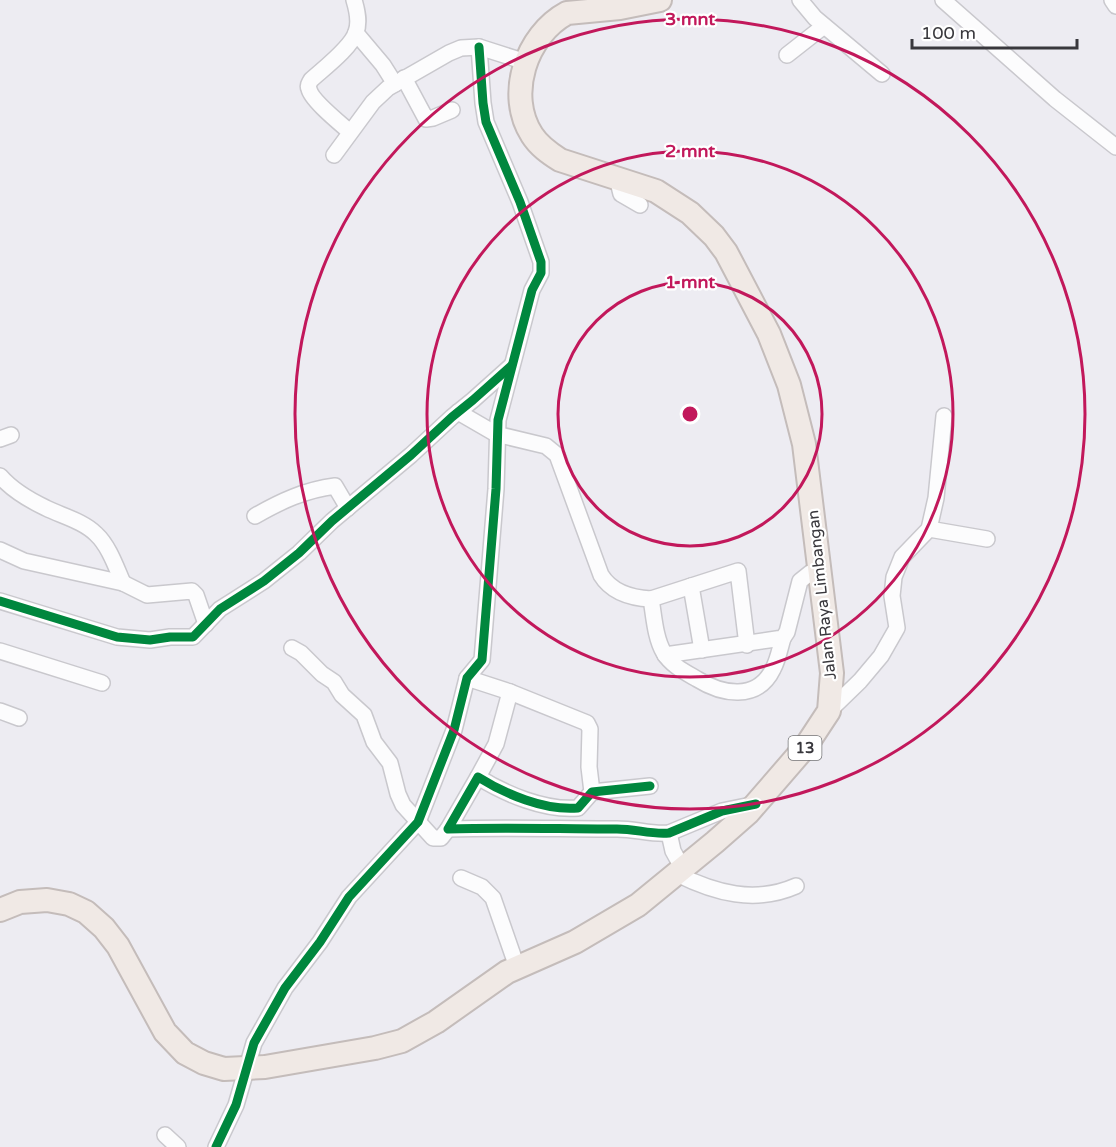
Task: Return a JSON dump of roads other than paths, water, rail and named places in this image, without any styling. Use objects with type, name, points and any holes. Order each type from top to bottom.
[{"type":"highway","name":"Jalan Raya Limbangan","points":[[0,910],[20,902],[48,900],[69,904],[86,912],[104,928],[118,946],[165,1032],[185,1053],[204,1063],[224,1069],[248,1068],[375,1048],[402,1041],[436,1022],[488,984],[517,967],[575,942],[621,915],[716,842],[756,804],[806,746],[829,711],[832,673],[804,444],[789,385],[769,334],[726,252],[702,223],[674,201],[656,191],[560,160],[538,144],[526,124],[520,102],[526,62],[539,38],[570,6],[620,8],[660,0]]},
{"type":"street","points":[[350,132],[323,108],[308,87],[311,80],[345,48],[356,33],[358,13],[354,0]]},
{"type":"street","points":[[800,0],[824,26],[882,74]]},
{"type":"street","points":[[943,0],[1054,99],[1116,147]]},
{"type":"street","points":[[1112,0],[1116,6]]},
{"type":"street","points":[[787,55],[824,26]]},
{"type":"street","points":[[356,33],[400,81],[426,119],[452,110]]},
{"type":"street","points":[[334,154],[373,102],[400,81],[461,48],[479,47],[526,62]]},
{"type":"street","points":[[216,1147],[236,1105],[254,1043],[285,988],[350,897],[418,822],[454,730],[467,678],[482,660],[496,489],[496,434],[511,366],[532,290],[541,273],[541,262],[520,202],[486,122],[479,47]]},
{"type":"street","points":[[617,178],[621,194],[640,205]]},
{"type":"street","points":[[0,601],[117,637],[150,640],[195,636],[220,609],[264,581],[299,553],[511,366]]},
{"type":"street","points":[[458,412],[496,434],[546,446],[552,450],[556,455],[604,580],[624,595],[637,599],[651,599],[739,572],[747,645]]},
{"type":"street","points":[[829,711],[860,681],[889,645],[897,628],[892,596],[894,577],[902,557],[929,529],[936,498],[944,416]]},
{"type":"street","points":[[0,476],[16,492],[45,508],[73,519],[97,534],[113,560],[123,583]]},
{"type":"street","points":[[255,516],[282,501],[320,488],[334,486],[348,508]]},
{"type":"street","points":[[929,529],[987,539]]},
{"type":"street","points":[[0,550],[24,561],[123,583],[150,596],[192,591],[196,595],[206,624]]},
{"type":"street","points":[[651,599],[660,645],[673,664],[719,690],[731,693],[745,692],[757,687],[773,669],[787,632],[800,581],[820,568]]},
{"type":"street","points":[[691,586],[702,650]]},
{"type":"street","points":[[665,655],[783,638]]},
{"type":"street","points":[[292,648],[334,682],[342,695],[363,715],[374,742],[390,763],[403,805],[437,840],[448,829],[496,744],[510,692]]},
{"type":"street","points":[[0,651],[102,683]]},
{"type":"street","points":[[467,678],[569,714],[590,726],[589,767],[592,792]]},
{"type":"street","points":[[0,711],[19,718]]},
{"type":"street","points":[[478,777],[493,786],[530,800],[570,809],[578,808],[592,792],[650,786]]},
{"type":"street","points":[[448,829],[615,828],[657,834],[669,833],[722,811],[756,804]]},
{"type":"street","points":[[669,833],[680,871],[704,887],[732,894],[778,892],[796,886]]},
{"type":"street","points":[[462,878],[482,887],[493,898],[517,967]]},
{"type":"street","points":[[165,1135],[178,1147]]}]
